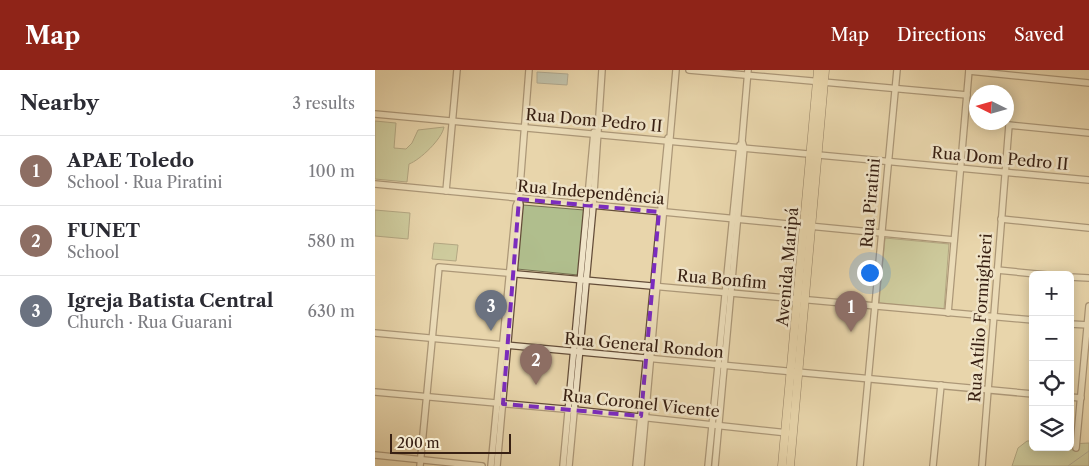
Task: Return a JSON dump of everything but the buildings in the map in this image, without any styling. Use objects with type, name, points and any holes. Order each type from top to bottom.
[{"type":"main road","name":"Avenida Maripá","points":[[782,466],[789,433],[822,71]]},
{"type":"main road","name":"Avenida Maripá","points":[[789,433],[790,466]]},
{"type":"street","points":[[445,191],[457,70]]},
{"type":"street","points":[[497,466],[512,274],[515,206],[519,199],[529,70]]},
{"type":"street","points":[[569,466],[587,280],[590,206],[602,70]]},
{"type":"street","points":[[641,466],[648,359],[676,70]]},
{"type":"street","points":[[689,70],[748,73],[821,82],[967,95]]},
{"type":"street","name":"Rua Piratini","points":[[860,466],[897,70]]},
{"type":"street","points":[[948,313],[969,70],[1089,83]]},
{"type":"street","points":[[708,466],[715,425],[748,73]]},
{"type":"street","name":"Rua Dom Pedro II","points":[[375,114],[741,146],[815,150],[888,161],[1089,180]]},
{"type":"street","name":"Rua Atílio Formighieri","points":[[982,466],[1009,125],[1089,132]]},
{"type":"street","name":"Rua Independência","points":[[375,184],[590,206],[734,218],[808,221],[881,233],[954,240]]},
{"type":"street","points":[[563,466],[580,280],[590,206]]},
{"type":"street","points":[[1001,219],[1089,228]]},
{"type":"street","name":"Rua Bonfim","points":[[432,339],[439,267],[1029,320]]},
{"type":"street","points":[[997,270],[1029,273]]},
{"type":"street","points":[[1074,277],[1089,278]]},
{"type":"street","points":[[1076,448],[1089,306]]},
{"type":"street","points":[[1074,324],[1088,325]]},
{"type":"street","name":"Rua General Rondon","points":[[375,333],[1029,394]]},
{"type":"street","points":[[420,463],[432,339]]},
{"type":"street","points":[[933,466],[941,385]]},
{"type":"street","name":"Rua Coronel Vicente","points":[[375,392],[568,409],[789,433]]},
{"type":"street","points":[[1074,397],[1081,398]]},
{"type":"street","points":[[491,466],[501,404]]},
{"type":"street","points":[[636,466],[643,417]]},
{"type":"street","points":[[715,425],[715,466]]},
{"type":"street","points":[[375,455],[420,463],[482,466]]},
{"type":"highlighted area","points":[[519,199],[659,212],[641,416],[503,404]]},
{"type":"green space","points":[[375,121],[396,123],[394,148],[406,149],[412,143],[418,130],[444,127],[430,148],[409,164],[407,182],[375,179]]},
{"type":"green space","points":[[523,205],[584,210],[578,275],[517,269]]},
{"type":"green space","points":[[375,210],[410,213],[408,239],[375,236]]},
{"type":"green space","points":[[885,238],[949,244],[944,309],[879,303]]},
{"type":"green space","points":[[434,243],[458,245],[456,261],[432,259]]},
{"type":"green space","points":[[1029,441],[1029,451],[1074,451],[1074,444],[1089,443],[1089,466],[1012,466],[1018,448]]},
{"type":"water","points":[[537,72],[568,74],[567,85],[537,83]]},
{"type":"waterway","points":[[1068,466],[1089,451]]},
{"type":"place","name":"Igreja Batista Central","points":[[491,331]]},
{"type":"place","name":"APAE Toledo","points":[[851,332]]},
{"type":"place","name":"FUNET","points":[[536,385]]}]
